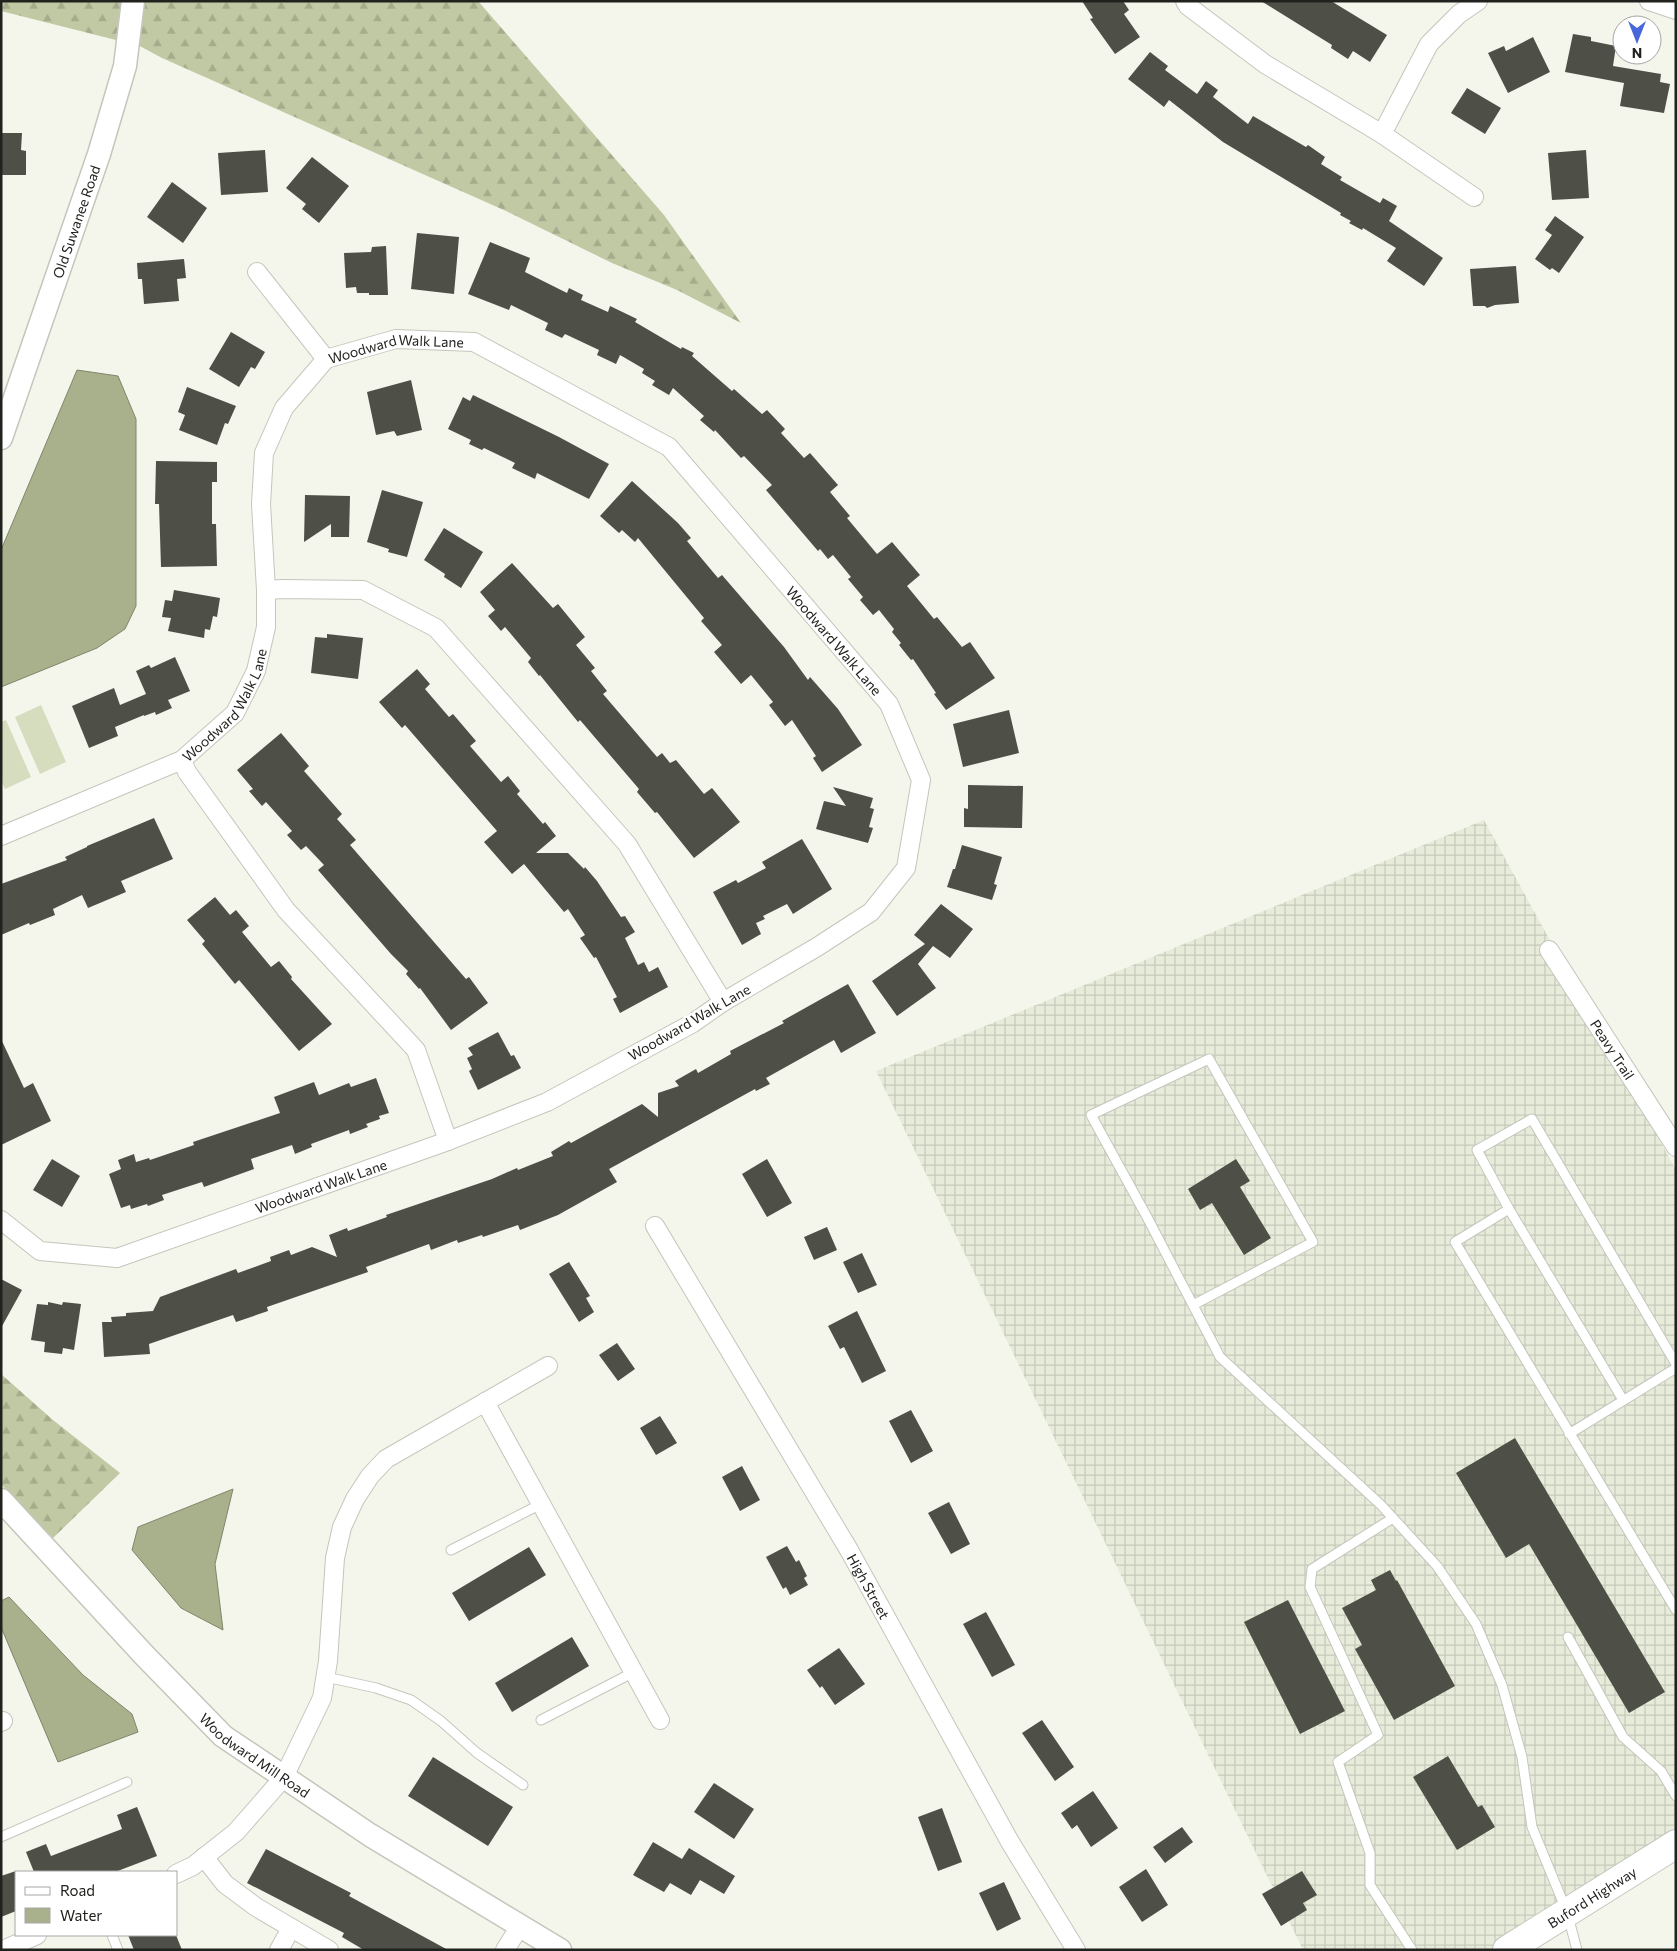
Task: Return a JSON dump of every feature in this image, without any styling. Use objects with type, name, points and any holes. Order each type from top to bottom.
[{"type":"main road","name":"Buford Highway","points":[[1507,1950],[1676,1844]]},
{"type":"street","name":"Old Suwanee Road","points":[[1,438],[99,154],[125,66],[132,1]]},
{"type":"street","points":[[1185,1],[1188,6],[1265,64],[1382,134],[1474,197]]},
{"type":"street","points":[[1382,134],[1429,44],[1459,14],[1478,1]]},
{"type":"street","points":[[1649,1],[1676,10]]},
{"type":"street","points":[[257,272],[326,360]]},
{"type":"street","name":"Woodward Walk Lane","points":[[1,836],[182,760],[235,713],[256,671],[266,626],[261,504],[264,453],[284,408],[326,360],[396,339],[474,342],[669,448],[889,704],[921,780],[906,868],[871,912],[817,947],[692,1022],[547,1102],[448,1141],[117,1258],[40,1251],[1,1220]]},
{"type":"street","points":[[266,590],[363,590],[436,628],[627,844],[723,1002]]},
{"type":"street","points":[[182,760],[187,772],[286,910],[416,1050],[448,1141]]},
{"type":"street","name":"Peavy Trail","points":[[1549,950],[1676,1147]]},
{"type":"street","name":"High Street","points":[[655,1226],[849,1550],[1010,1842],[1076,1950]]},
{"type":"street","points":[[178,1873],[193,1866],[236,1832],[284,1777],[322,1698],[328,1661],[335,1558],[342,1527],[355,1499],[370,1476],[386,1459],[548,1366]]},
{"type":"street","points":[[485,1402],[660,1720]]},
{"type":"street","name":"Woodward Mill Road","points":[[1,1500],[145,1656],[224,1736],[370,1835],[560,1950]]},
{"type":"street","points":[[204,1857],[225,1884],[256,1907],[329,1950]]},
{"type":"street","points":[[505,1950],[520,1926]]},
{"type":"street","points":[[279,1950],[291,1928]]},
{"type":"street","points":[[13,1948],[35,1936]]},
{"type":"lane","points":[[1193,1305],[1313,1242],[1209,1059],[1091,1115],[1220,1357],[1381,1505],[1437,1566],[1476,1624],[1502,1685],[1522,1757],[1532,1826],[1567,1912],[1577,1950]]},
{"type":"lane","points":[[1623,1400],[1509,1209],[1477,1150],[1532,1119],[1676,1364]]},
{"type":"lane","points":[[1509,1209],[1455,1242],[1676,1610]]},
{"type":"lane","points":[[1569,1434],[1676,1368]]},
{"type":"lane","points":[[451,1550],[541,1504]]},
{"type":"lane","points":[[1393,1518],[1312,1569],[1310,1587],[1378,1735],[1338,1762],[1370,1853],[1370,1885],[1412,1950]]},
{"type":"lane","points":[[1568,1637],[1623,1737],[1661,1771],[1676,1796]]},
{"type":"lane","points":[[541,1720],[634,1672]]},
{"type":"lane","points":[[326,1677],[376,1688],[411,1700],[441,1721],[477,1753],[523,1786]]},
{"type":"lane","points":[[2,1834],[128,1782]]},
{"type":"lane","points":[[112,1936],[118,1950]]},
{"type":"shaded area","points":[[41,705],[66,762],[40,774],[15,717]]},
{"type":"shaded area","points":[[6,720],[31,777],[5,789],[1,780],[1,722]]},
{"type":"shaded area","points":[[1484,820],[1676,1170],[1676,1850],[1524,1950],[1303,1950],[876,1071]]},
{"type":"green space","points":[[1,1],[121,1],[116,40],[1,11]]},
{"type":"green space","points":[[142,1],[478,1],[664,215],[741,323],[677,290],[612,263],[506,211],[162,58],[136,44]]},
{"type":"green space","points":[[1,1374],[53,1420],[120,1473],[53,1538],[1,1484]]},
{"type":"water","points":[[77,370],[118,376],[136,419],[136,606],[125,629],[97,648],[1,687],[1,550]]},
{"type":"water","points":[[233,1489],[215,1564],[223,1630],[181,1608],[132,1550],[138,1527]]},
{"type":"water","points":[[9,1597],[83,1675],[132,1714],[138,1732],[58,1762],[1,1627],[1,1601]]},
{"type":"building","points":[[1082,1],[1123,1],[1129,10],[1124,14],[1140,37],[1115,54],[1090,19],[1093,18]]},
{"type":"building","points":[[1261,1],[1331,1],[1387,35],[1370,62],[1353,51],[1348,59],[1331,48],[1332,45]]},
{"type":"building","points":[[1573,34],[1591,37],[1591,41],[1612,45],[1613,66],[1661,74],[1660,82],[1670,84],[1664,113],[1620,106],[1624,83],[1565,72]]},
{"type":"building","points":[[1533,37],[1550,72],[1508,93],[1488,53],[1504,46],[1506,51]]},
{"type":"building","points":[[1150,52],[1168,66],[1165,70],[1197,94],[1206,81],[1218,90],[1213,97],[1248,124],[1253,116],[1306,147],[1308,145],[1325,157],[1321,164],[1342,177],[1340,180],[1380,203],[1383,198],[1397,206],[1389,221],[1443,258],[1424,286],[1387,261],[1396,248],[1363,228],[1362,230],[1349,223],[1351,221],[1340,215],[1341,213],[1223,142],[1169,100],[1164,107],[1128,79]]},
{"type":"building","points":[[1467,88],[1501,108],[1485,134],[1451,113]]},
{"type":"building","points":[[1,133],[22,133],[21,150],[26,151],[26,175],[1,175]]},
{"type":"building","points":[[265,150],[268,192],[221,195],[218,153]]},
{"type":"building","points":[[1586,150],[1589,198],[1552,200],[1548,153]]},
{"type":"building","points":[[312,157],[349,186],[319,223],[302,209],[306,204],[286,188]]},
{"type":"building","points":[[172,182],[207,208],[183,243],[147,217]]},
{"type":"building","points":[[1555,216],[1584,237],[1559,273],[1552,268],[1550,270],[1535,259],[1552,235],[1545,230]]},
{"type":"building","points":[[417,233],[459,237],[454,294],[411,289]]},
{"type":"building","points":[[490,242],[530,258],[525,272],[567,293],[569,288],[583,295],[581,300],[608,312],[610,306],[637,319],[635,322],[681,349],[682,347],[694,353],[692,356],[732,391],[734,389],[762,414],[767,410],[785,429],[781,433],[804,458],[810,453],[838,485],[830,492],[850,516],[847,518],[877,554],[892,542],[920,575],[907,586],[934,619],[937,617],[962,647],[970,642],[995,678],[946,710],[913,659],[911,660],[899,645],[901,643],[892,632],[894,629],[879,610],[873,615],[860,600],[863,597],[848,579],[851,577],[833,555],[828,559],[820,549],[818,551],[766,490],[772,485],[744,456],[741,458],[715,430],[714,432],[700,420],[704,416],[673,388],[669,395],[652,385],[655,381],[642,373],[644,369],[620,355],[616,364],[597,355],[599,350],[565,334],[562,338],[545,330],[548,323],[511,305],[509,310],[468,294]]},
{"type":"building","points":[[386,246],[388,295],[357,293],[356,287],[346,288],[344,253],[371,252],[372,247]]},
{"type":"building","points":[[184,259],[186,278],[177,279],[179,301],[144,304],[142,279],[138,279],[137,263]]},
{"type":"building","points":[[1516,266],[1519,303],[1495,305],[1487,308],[1485,306],[1473,306],[1470,269]]},
{"type":"building","points":[[231,332],[265,352],[255,369],[251,367],[239,387],[209,369]]},
{"type":"building","points":[[411,380],[422,430],[397,436],[394,431],[376,435],[367,392]]},
{"type":"building","points":[[187,387],[236,406],[228,424],[225,423],[217,445],[179,430],[185,415],[178,412]]},
{"type":"building","points":[[473,395],[609,464],[589,499],[537,473],[535,479],[512,468],[515,463],[484,448],[482,450],[469,444],[471,440],[448,429],[463,397],[470,401]]},
{"type":"building","points":[[156,461],[217,462],[217,482],[212,482],[212,524],[216,524],[217,566],[161,567],[159,504],[155,504]]},
{"type":"building","points":[[632,481],[678,523],[691,538],[687,541],[718,578],[722,575],[784,647],[808,680],[810,677],[838,709],[862,745],[822,772],[813,758],[816,756],[792,720],[785,726],[769,705],[773,702],[751,675],[741,684],[714,652],[722,645],[701,621],[704,618],[638,538],[635,542],[622,530],[619,533],[600,516]]},
{"type":"building","points":[[382,490],[423,502],[407,557],[388,552],[389,549],[367,542]]},
{"type":"building","points":[[305,495],[350,496],[349,537],[331,537],[331,524],[304,542]]},
{"type":"building","points":[[444,528],[483,552],[461,588],[444,577],[445,574],[424,560]]},
{"type":"building","points":[[512,563],[553,608],[558,604],[585,637],[576,645],[595,668],[591,671],[607,691],[603,694],[657,757],[662,753],[670,763],[676,760],[704,794],[712,788],[740,822],[694,858],[657,812],[655,813],[637,792],[639,789],[580,720],[578,722],[539,676],[528,662],[531,658],[505,627],[501,631],[488,616],[495,610],[480,592]]},
{"type":"building","points":[[174,590],[220,598],[217,617],[213,616],[210,630],[205,629],[204,638],[168,631],[171,618],[162,617],[165,600],[172,601]]},
{"type":"building","points":[[327,634],[363,638],[358,679],[311,673],[315,637],[327,638]]},
{"type":"building","points":[[175,657],[190,691],[168,700],[172,708],[156,715],[155,712],[144,715],[115,727],[118,736],[89,748],[72,706],[114,688],[120,705],[146,694],[136,671],[149,665],[151,668]]},
{"type":"building","points":[[417,669],[430,684],[425,689],[449,717],[453,714],[476,741],[470,746],[501,782],[508,776],[520,791],[517,794],[556,836],[536,853],[568,853],[584,869],[585,867],[597,881],[621,917],[625,916],[635,932],[625,938],[638,965],[644,962],[649,972],[658,967],[668,987],[620,1013],[613,999],[617,997],[596,957],[594,958],[580,938],[585,935],[568,909],[564,912],[524,864],[512,874],[484,842],[497,831],[405,725],[402,728],[379,702]]},
{"type":"building","points":[[1009,710],[1019,753],[963,767],[953,724]]},
{"type":"building","points":[[281,733],[309,766],[304,771],[342,814],[337,819],[356,840],[350,845],[466,979],[469,977],[488,1003],[451,1030],[420,988],[406,974],[408,971],[318,870],[324,865],[306,846],[301,850],[287,835],[292,831],[266,802],[262,806],[249,791],[253,789],[237,770]]},
{"type":"building","points":[[968,785],[1023,786],[1022,828],[964,827],[964,808],[968,809]]},
{"type":"building","points":[[833,787],[873,798],[870,808],[874,809],[869,827],[873,828],[868,843],[816,829],[824,801],[846,806]]},
{"type":"building","points":[[154,818],[173,859],[121,881],[126,892],[88,908],[82,895],[53,909],[55,915],[30,925],[29,923],[1,935],[1,884],[67,860],[65,857],[87,846]]},
{"type":"building","points":[[802,839],[832,889],[793,914],[787,904],[763,916],[765,919],[756,923],[761,934],[742,945],[713,892],[736,880],[738,883],[766,868],[762,862]]},
{"type":"building","points":[[962,845],[1002,857],[994,884],[997,885],[992,900],[947,887]]},
{"type":"building","points":[[215,897],[230,915],[236,910],[249,926],[242,932],[271,967],[279,961],[292,977],[291,979],[332,1024],[299,1051],[239,980],[235,984],[202,944],[205,941],[187,920]]},
{"type":"building","points":[[941,904],[973,929],[950,958],[933,946],[918,964],[936,988],[897,1016],[872,981],[925,944],[914,935]]},
{"type":"building","points":[[848,984],[876,1033],[841,1053],[834,1040],[766,1078],[770,1084],[756,1091],[755,1089],[609,1169],[617,1182],[558,1215],[520,1230],[518,1225],[483,1237],[482,1235],[458,1243],[457,1240],[431,1250],[429,1244],[366,1267],[368,1272],[267,1307],[268,1311],[236,1322],[233,1315],[149,1344],[150,1354],[104,1357],[102,1322],[112,1322],[111,1317],[126,1316],[126,1313],[153,1311],[160,1297],[236,1269],[238,1273],[271,1261],[270,1257],[289,1250],[291,1255],[312,1247],[337,1257],[329,1235],[347,1228],[348,1231],[387,1217],[386,1215],[492,1179],[517,1168],[518,1170],[553,1156],[551,1152],[569,1141],[571,1143],[642,1104],[658,1117],[658,1093],[679,1086],[675,1081],[696,1069],[698,1073],[731,1054],[730,1051],[784,1023],[782,1021]]},
{"type":"building","points":[[498,1032],[511,1056],[514,1055],[521,1068],[478,1090],[469,1071],[472,1069],[467,1058],[473,1055],[468,1048]]},
{"type":"building","points":[[1,1039],[24,1088],[33,1083],[51,1121],[1,1145]]},
{"type":"building","points":[[376,1078],[389,1113],[379,1116],[380,1119],[366,1124],[368,1127],[350,1134],[349,1130],[311,1144],[312,1147],[295,1154],[292,1145],[251,1159],[254,1169],[204,1187],[202,1182],[162,1195],[164,1200],[148,1206],[147,1204],[131,1209],[130,1205],[121,1208],[109,1174],[121,1169],[118,1160],[134,1154],[136,1162],[149,1158],[150,1160],[194,1145],[193,1142],[280,1113],[274,1097],[314,1082],[319,1095],[349,1083],[351,1087]]},
{"type":"building","points":[[52,1159],[80,1176],[62,1207],[33,1190]]},
{"type":"building","points":[[767,1159],[792,1203],[767,1217],[742,1174]]},
{"type":"building","points":[[1236,1159],[1250,1181],[1240,1187],[1271,1238],[1244,1255],[1212,1203],[1200,1210],[1188,1189]]},
{"type":"building","points":[[827,1227],[837,1250],[814,1260],[804,1237]]},
{"type":"building","points":[[862,1253],[877,1285],[858,1293],[843,1262]]},
{"type":"building","points":[[569,1262],[590,1296],[586,1298],[594,1312],[579,1322],[549,1274]]},
{"type":"building","points":[[1,1279],[22,1290],[1,1328]]},
{"type":"building","points":[[48,1302],[62,1305],[63,1302],[81,1304],[74,1350],[63,1348],[62,1354],[44,1352],[45,1342],[31,1340],[37,1304],[48,1305]]},
{"type":"building","points":[[857,1311],[886,1371],[862,1383],[844,1347],[840,1349],[828,1326]]},
{"type":"building","points":[[617,1343],[635,1369],[618,1381],[599,1355]]},
{"type":"building","points":[[911,1410],[933,1451],[911,1463],[889,1421]]},
{"type":"building","points":[[660,1416],[677,1443],[656,1455],[640,1428]]},
{"type":"building","points":[[1515,1438],[1665,1692],[1629,1713],[1529,1544],[1506,1558],[1456,1473]]},
{"type":"building","points":[[742,1466],[760,1500],[740,1511],[722,1477]]},
{"type":"building","points":[[949,1502],[970,1544],[951,1554],[928,1513]]},
{"type":"building","points":[[787,1546],[796,1562],[799,1560],[807,1576],[804,1578],[808,1585],[790,1595],[786,1587],[783,1589],[766,1557]]},
{"type":"building","points":[[529,1547],[546,1575],[469,1621],[452,1593]]},
{"type":"building","points":[[1390,1570],[1455,1686],[1394,1720],[1355,1649],[1362,1645],[1342,1608],[1376,1590],[1371,1580]]},
{"type":"building","points":[[1288,1600],[1345,1711],[1300,1734],[1244,1622]]},
{"type":"building","points":[[986,1612],[1015,1665],[992,1677],[963,1624]]},
{"type":"building","points":[[572,1637],[589,1666],[512,1712],[495,1683]]},
{"type":"building","points":[[839,1648],[865,1684],[835,1705],[822,1686],[820,1688],[807,1670]]},
{"type":"building","points":[[1042,1720],[1074,1767],[1055,1781],[1022,1733]]},
{"type":"building","points":[[1448,1756],[1478,1807],[1482,1805],[1495,1827],[1457,1850],[1413,1777]]},
{"type":"building","points":[[433,1757],[513,1807],[488,1846],[408,1796]]},
{"type":"building","points":[[714,1783],[754,1809],[734,1839],[694,1812]]},
{"type":"building","points":[[1093,1791],[1118,1828],[1091,1847],[1077,1825],[1072,1829],[1061,1813]]},
{"type":"building","points":[[137,1807],[157,1856],[118,1871],[34,1871],[26,1852],[46,1844],[51,1856],[122,1829],[117,1815]]},
{"type":"building","points":[[942,1808],[962,1862],[938,1871],[918,1817]]},
{"type":"building","points":[[1182,1827],[1193,1842],[1165,1863],[1153,1847]]},
{"type":"building","points":[[653,1842],[682,1859],[689,1848],[735,1876],[724,1894],[700,1880],[691,1895],[670,1883],[664,1892],[633,1875]]},
{"type":"building","points":[[266,1849],[351,1893],[349,1896],[448,1950],[364,1950],[342,1937],[344,1933],[247,1883]]},
{"type":"building","points":[[1146,1869],[1168,1905],[1142,1922],[1119,1887]]},
{"type":"building","points":[[15,1871],[15,1911],[1,1917],[1,1876]]},
{"type":"building","points":[[1302,1871],[1317,1895],[1303,1903],[1307,1910],[1281,1926],[1262,1894]]},
{"type":"building","points":[[1004,1882],[1021,1919],[997,1931],[979,1893]]},
{"type":"building","points":[[128,1936],[176,1936],[182,1950],[134,1950]]}]
